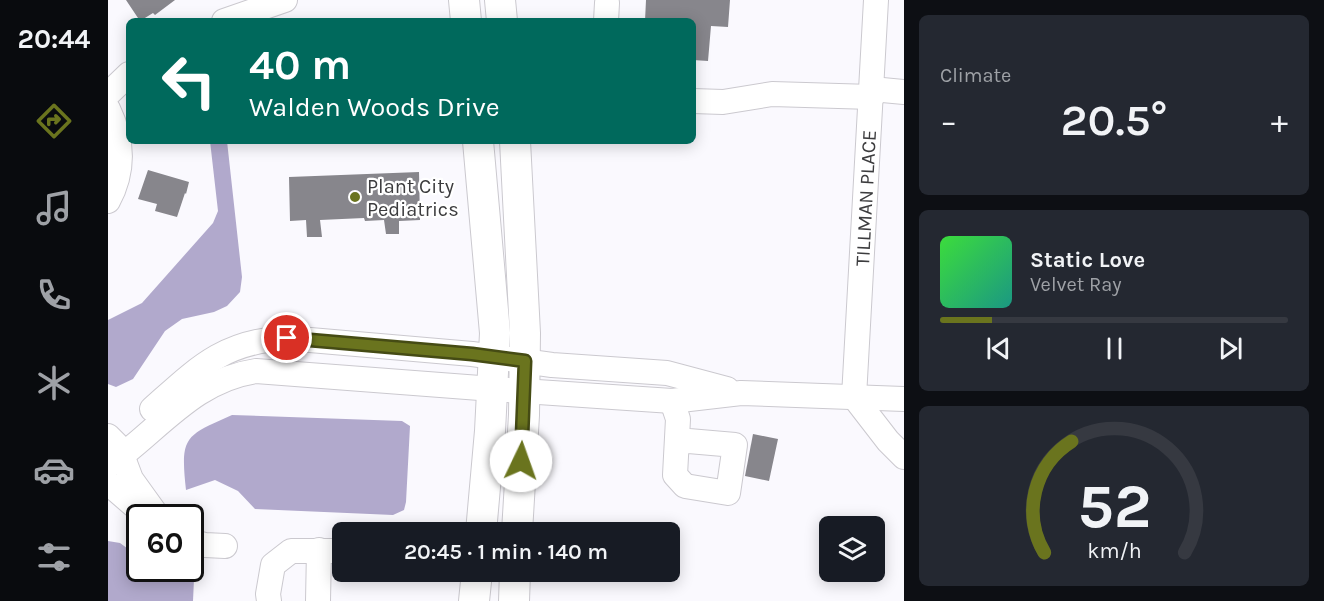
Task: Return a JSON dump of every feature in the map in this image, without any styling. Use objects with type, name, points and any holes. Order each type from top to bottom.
[{"type":"main road","points":[[464,0],[466,18]]},
{"type":"main road","points":[[500,0],[502,18]]},
{"type":"main road","points":[[478,144],[495,333],[493,389],[482,522]]},
{"type":"main road","points":[[514,144],[525,333],[517,522]]},
{"type":"main road","points":[[474,601],[476,582]]},
{"type":"main road","points":[[514,601],[515,582]]},
{"type":"street","points":[[233,18],[285,0]]},
{"type":"street","name":"TILLMAN PLACE","points":[[854,397],[876,0]]},
{"type":"street","points":[[108,93],[126,77]]},
{"type":"street","points":[[696,101],[723,102],[772,94],[904,92]]},
{"type":"street","points":[[108,109],[117,127],[121,151],[118,177],[108,201]]},
{"type":"street","points":[[112,449],[193,374],[218,356],[240,345],[264,339],[296,339],[667,373],[741,393]]},
{"type":"street","points":[[294,374],[296,339]]},
{"type":"street","points":[[112,449],[155,428],[210,384],[237,374],[256,371],[672,400],[741,393],[904,399]]},
{"type":"street","points":[[854,397],[888,441],[904,457]]},
{"type":"street","points":[[672,400],[678,419],[677,440]]},
{"type":"street","points":[[112,449],[149,504]]},
{"type":"street","points":[[108,483],[132,504]]},
{"type":"street","points":[[204,545],[225,546]]},
{"type":"street","points":[[269,601],[273,565],[291,551],[330,550],[318,601]]},
{"type":"shaded area","points":[[210,144],[227,144],[242,277],[240,292],[227,306],[214,312],[182,319],[165,331],[133,379],[116,387],[108,384],[108,320],[142,303],[213,223],[218,211]]},
{"type":"shaded area","points":[[232,415],[402,421],[410,426],[404,510],[393,515],[255,509],[238,491],[215,480],[186,490],[184,458],[189,440],[204,428]]},
{"type":"shaded area","points":[[108,541],[120,543],[126,547],[126,582],[194,582],[193,601],[108,601]]},
{"type":"building","points":[[126,0],[175,0],[155,15],[153,13],[145,18],[138,18]]},
{"type":"building","points":[[646,0],[730,0],[728,27],[711,26],[708,61],[696,60],[696,18],[645,18]]},
{"type":"building","points":[[148,170],[189,182],[177,217],[155,211],[157,204],[138,199]]},
{"type":"building","name":"Plant City Pediatrics","points":[[419,172],[420,220],[399,221],[399,234],[386,234],[384,220],[365,221],[364,218],[320,220],[322,237],[307,237],[306,220],[290,221],[289,177]]},
{"type":"building","points":[[753,434],[778,439],[769,481],[745,476]]},
{"type":"place","name":"Plant City Pediatrics","points":[[355,197]]},
{"type":"route","points":[[287,338],[472,354],[525,361],[521,461]]}]
